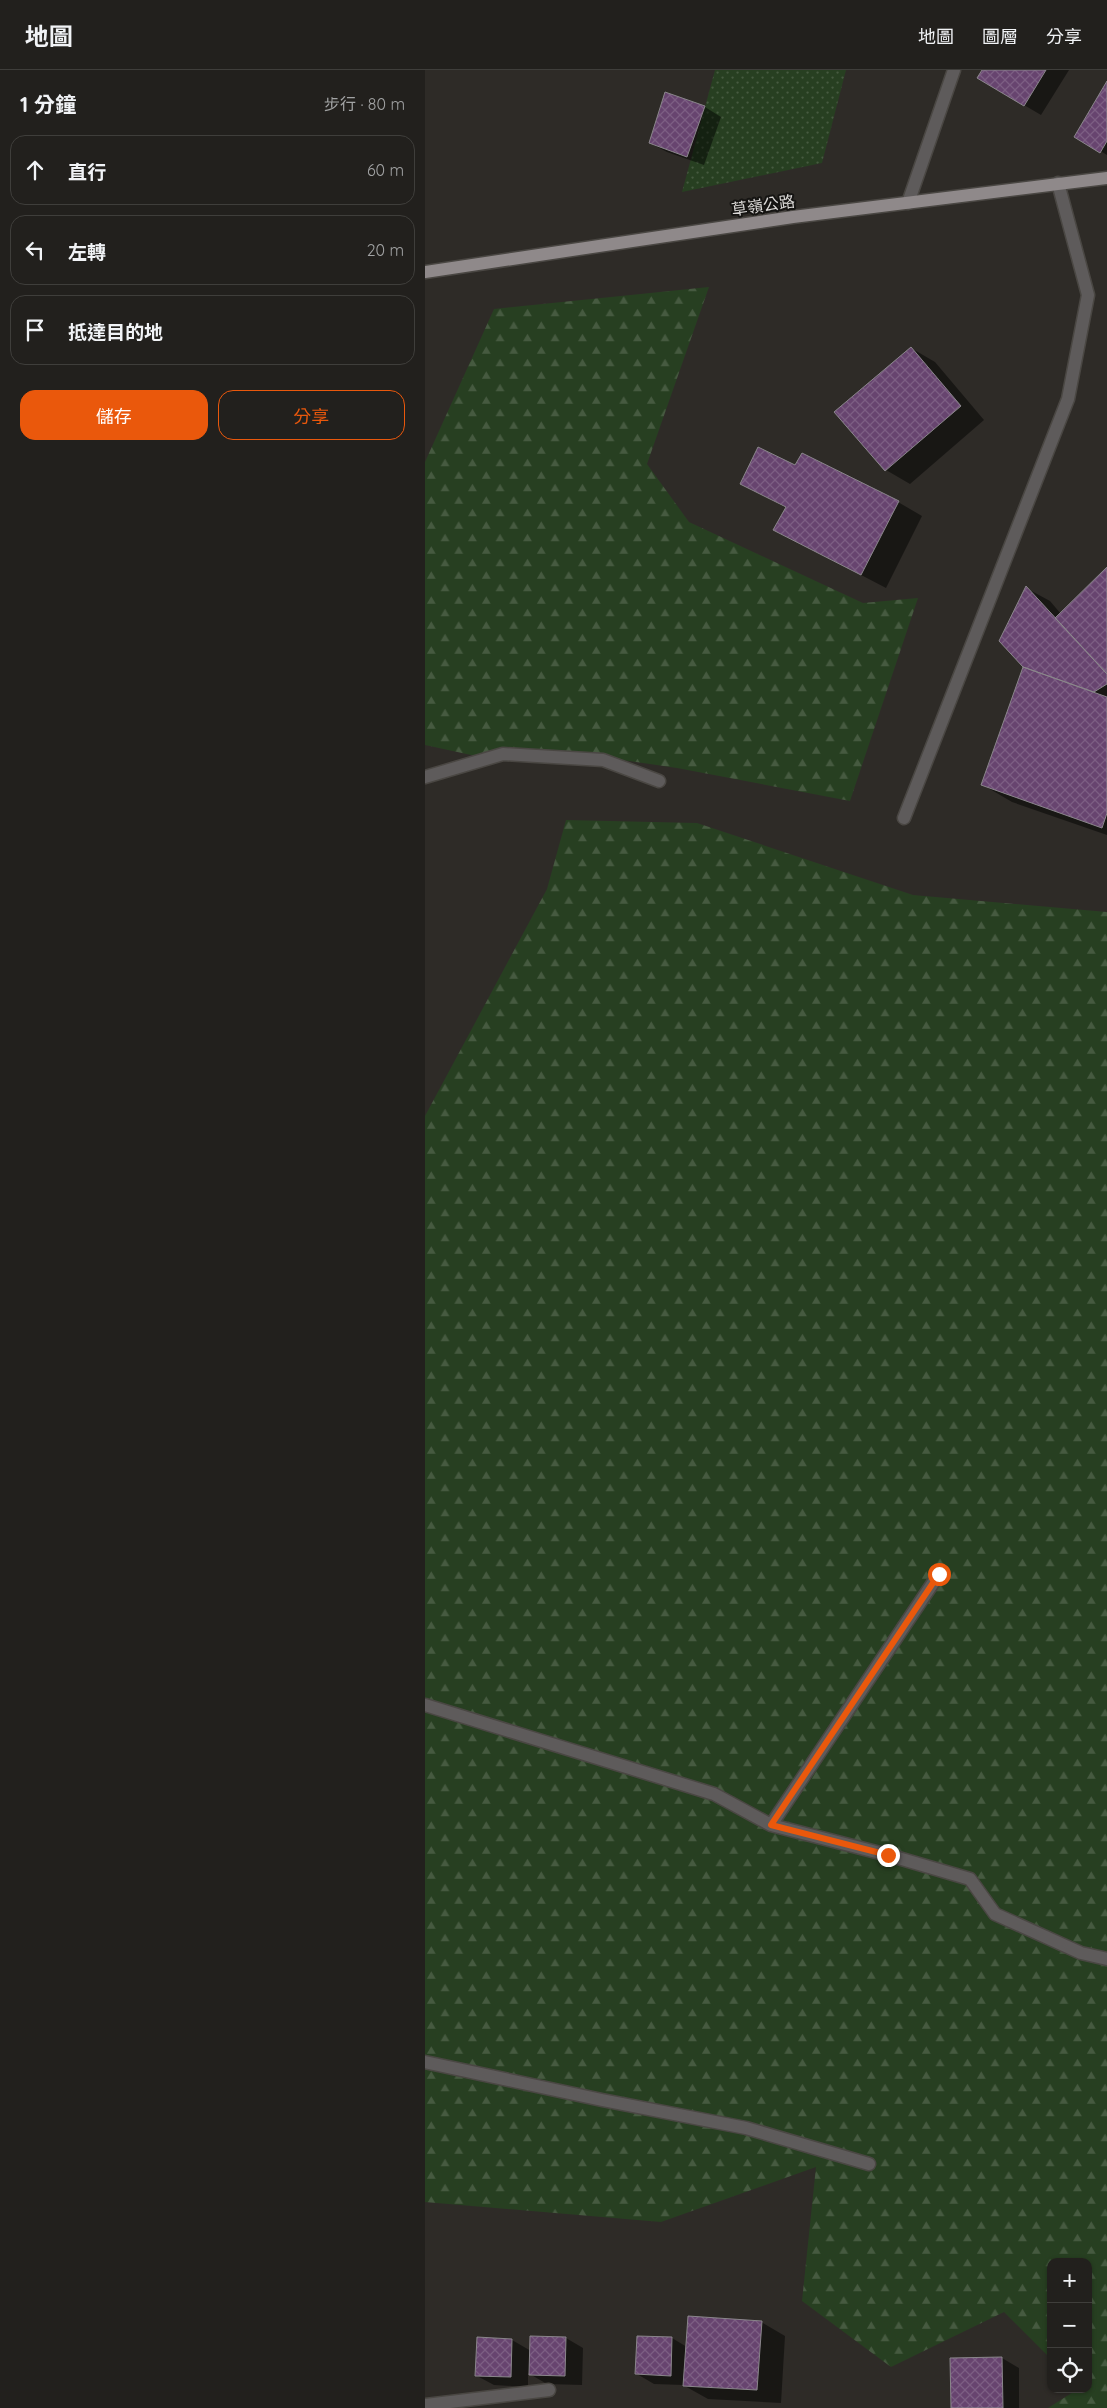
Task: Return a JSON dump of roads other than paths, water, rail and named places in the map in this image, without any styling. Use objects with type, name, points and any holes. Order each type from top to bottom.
[{"type":"main road","name":"草嶺公路","points":[[425,272],[783,218],[1107,178]]},
{"type":"street","points":[[908,203],[954,70]]},
{"type":"street","points":[[904,818],[1068,400],[1088,295],[1058,184]]},
{"type":"street","points":[[425,777],[503,754],[603,760],[659,781]]},
{"type":"street","points":[[771,1825],[939,1574]]},
{"type":"street","points":[[425,1705],[713,1794],[771,1825],[888,1855],[970,1879],[995,1914],[1081,1953],[1107,1959]]},
{"type":"street","points":[[425,2062],[601,2100],[746,2128],[869,2164]]},
{"type":"street","points":[[425,2405],[549,2390]]}]
